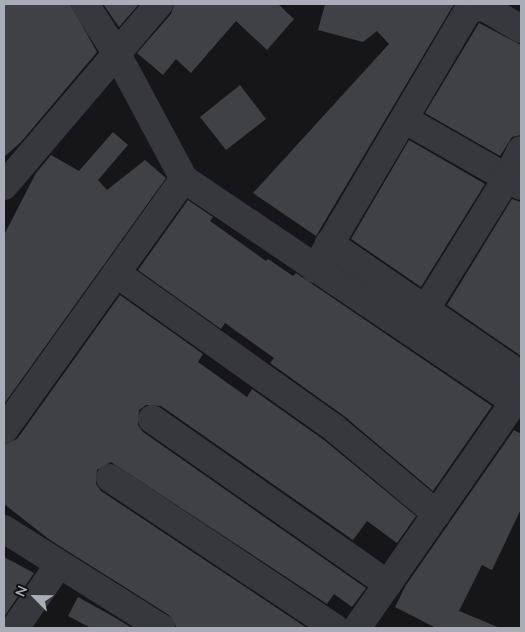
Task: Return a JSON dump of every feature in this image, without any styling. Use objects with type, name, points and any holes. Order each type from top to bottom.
[{"type":"street","points":[[85,4],[117,54],[184,178],[315,269],[517,401],[356,628]]},
{"type":"street","points":[[4,186],[159,4]]},
{"type":"street","points":[[315,269],[469,9],[484,7],[521,29]]},
{"type":"street","points":[[404,119],[514,182]]},
{"type":"street","points":[[425,310],[514,182],[521,150]]},
{"type":"street","points":[[4,430],[184,178]]},
{"type":"street","points":[[329,244],[521,375]]},
{"type":"street","points":[[116,273],[334,428],[437,514]]},
{"type":"street","points":[[152,419],[388,584]]},
{"type":"street","points":[[110,478],[335,628]]},
{"type":"street","points":[[4,529],[58,566],[161,628]]},
{"type":"street","points":[[15,628],[58,566]]},
{"type":"building","points":[[4,4],[70,4],[97,52],[21,142],[4,157]]},
{"type":"building","points":[[103,4],[139,4],[119,27]]},
{"type":"building","points":[[174,4],[278,4],[294,19],[267,50],[236,21],[191,73],[176,59],[163,75],[137,53],[171,14]]},
{"type":"building","points":[[325,4],[454,4],[316,236],[253,193],[389,44],[377,31],[363,42],[318,30]]},
{"type":"building","points":[[479,23],[521,45],[521,135],[512,137],[500,156],[425,113]]},
{"type":"building","points":[[240,85],[266,119],[226,150],[200,117]]},
{"type":"building","points":[[113,132],[128,145],[98,180],[107,190],[145,160],[166,178],[4,404],[4,235],[36,173],[51,155],[79,171]]},
{"type":"building","points":[[409,140],[485,184],[421,287],[351,239]]},
{"type":"building","points":[[512,199],[521,202],[521,356],[447,305]]},
{"type":"building","points":[[188,200],[213,217],[210,221],[266,261],[268,259],[293,276],[296,273],[492,406],[433,491],[344,416],[270,363],[274,358],[225,323],[221,329],[138,270]]},
{"type":"building","points":[[120,295],[203,354],[198,362],[247,397],[252,389],[324,440],[416,516],[397,543],[367,521],[353,540],[161,406],[146,405],[139,410],[138,425],[143,432],[366,588],[352,607],[334,594],[327,604],[111,462],[97,470],[96,484],[101,491],[307,628],[177,628],[169,615],[50,540],[4,504],[4,445],[17,439]]},
{"type":"building","points":[[514,430],[521,434],[521,509],[492,570],[482,565],[459,611],[500,628],[436,628],[395,607],[406,585]]},
{"type":"building","points":[[4,557],[34,573],[4,617]]},
{"type":"building","points":[[78,597],[132,628],[91,628],[68,616]]}]
